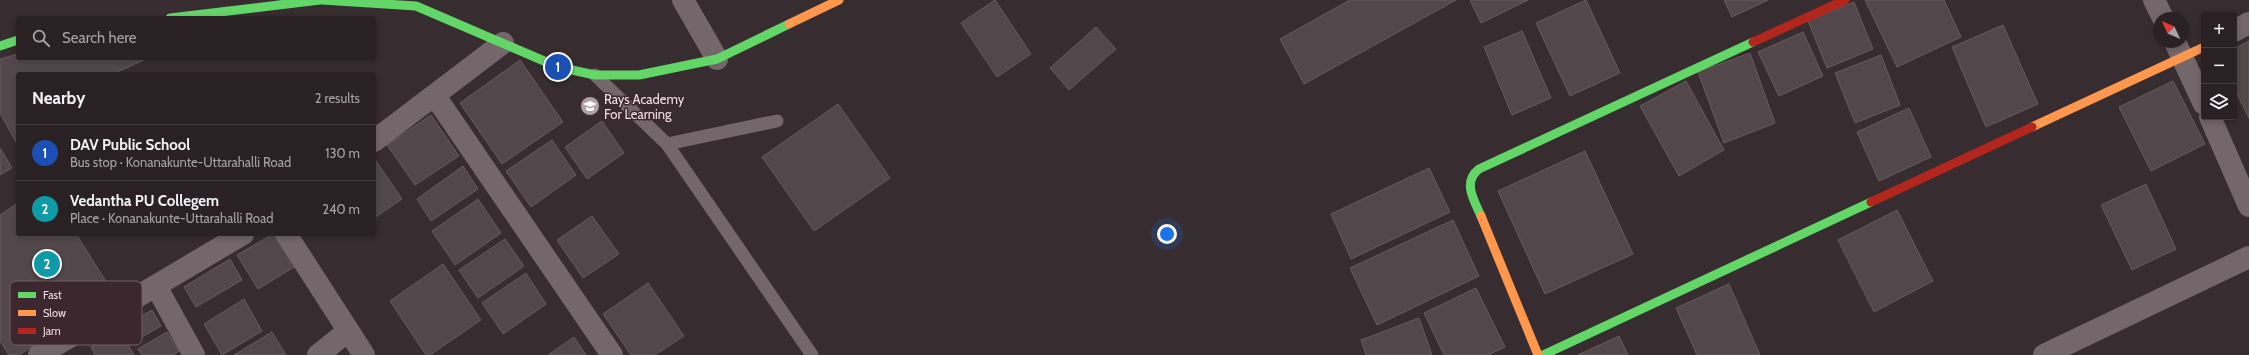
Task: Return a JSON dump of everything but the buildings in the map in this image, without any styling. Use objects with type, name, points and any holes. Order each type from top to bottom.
[{"type":"street","points":[[180,16],[227,6],[321,0],[416,6],[558,67],[595,75],[640,75],[717,59],[839,0]]},
{"type":"street","points":[[683,0],[717,59]]},
{"type":"street","points":[[1538,355],[1469,187],[1473,173],[1845,0]]},
{"type":"street","points":[[2154,0],[2160,12]]},
{"type":"street","points":[[2237,29],[2249,23]]},
{"type":"street","points":[[0,46],[16,41]]},
{"type":"street","points":[[376,140],[503,43]]},
{"type":"street","points":[[1543,355],[2180,50],[2201,47]]},
{"type":"street","points":[[2180,50],[2201,97]]},
{"type":"street","points":[[435,96],[612,355]]},
{"type":"street","points":[[2211,120],[2249,206]]},
{"type":"street","points":[[142,296],[236,236]]},
{"type":"street","points":[[287,236],[364,355]]},
{"type":"street","points":[[2044,355],[2249,258]]},
{"type":"street","points":[[156,286],[194,355]]},
{"type":"street","points":[[318,355],[348,331]]},
{"type":"street","points":[[39,355],[64,349]]},
{"type":"lane","points":[[595,75],[667,144],[812,355]]},
{"type":"lane","points":[[667,144],[777,121]]},
{"type":"traffic: fast","points":[[187,16],[320,0]]},
{"type":"traffic: fast","points":[[322,0],[416,6],[558,67],[595,75],[639,75],[717,59],[789,24]]},
{"type":"traffic: fast","points":[[0,46],[16,41]]},
{"type":"traffic: fast","points":[[1481,216],[1473,198],[1470,185],[1474,174],[1479,169],[1753,42]]},
{"type":"traffic: fast","points":[[1543,355],[1871,202]]},
{"type":"traffic: slow","points":[[789,24],[839,0]]},
{"type":"traffic: slow","points":[[2032,127],[2202,48]]},
{"type":"traffic: slow","points":[[1481,216],[1538,355]]},
{"type":"traffic: jam","points":[[1753,42],[1845,0]]},
{"type":"traffic: jam","points":[[1871,202],[2032,127]]},
{"type":"place","name":"DAV Public School","points":[[558,67]]},
{"type":"place","name":"Rays Academy For Learning","points":[[590,106]]},
{"type":"place","name":"Vedantha PU Collegem","points":[[47,264]]}]
